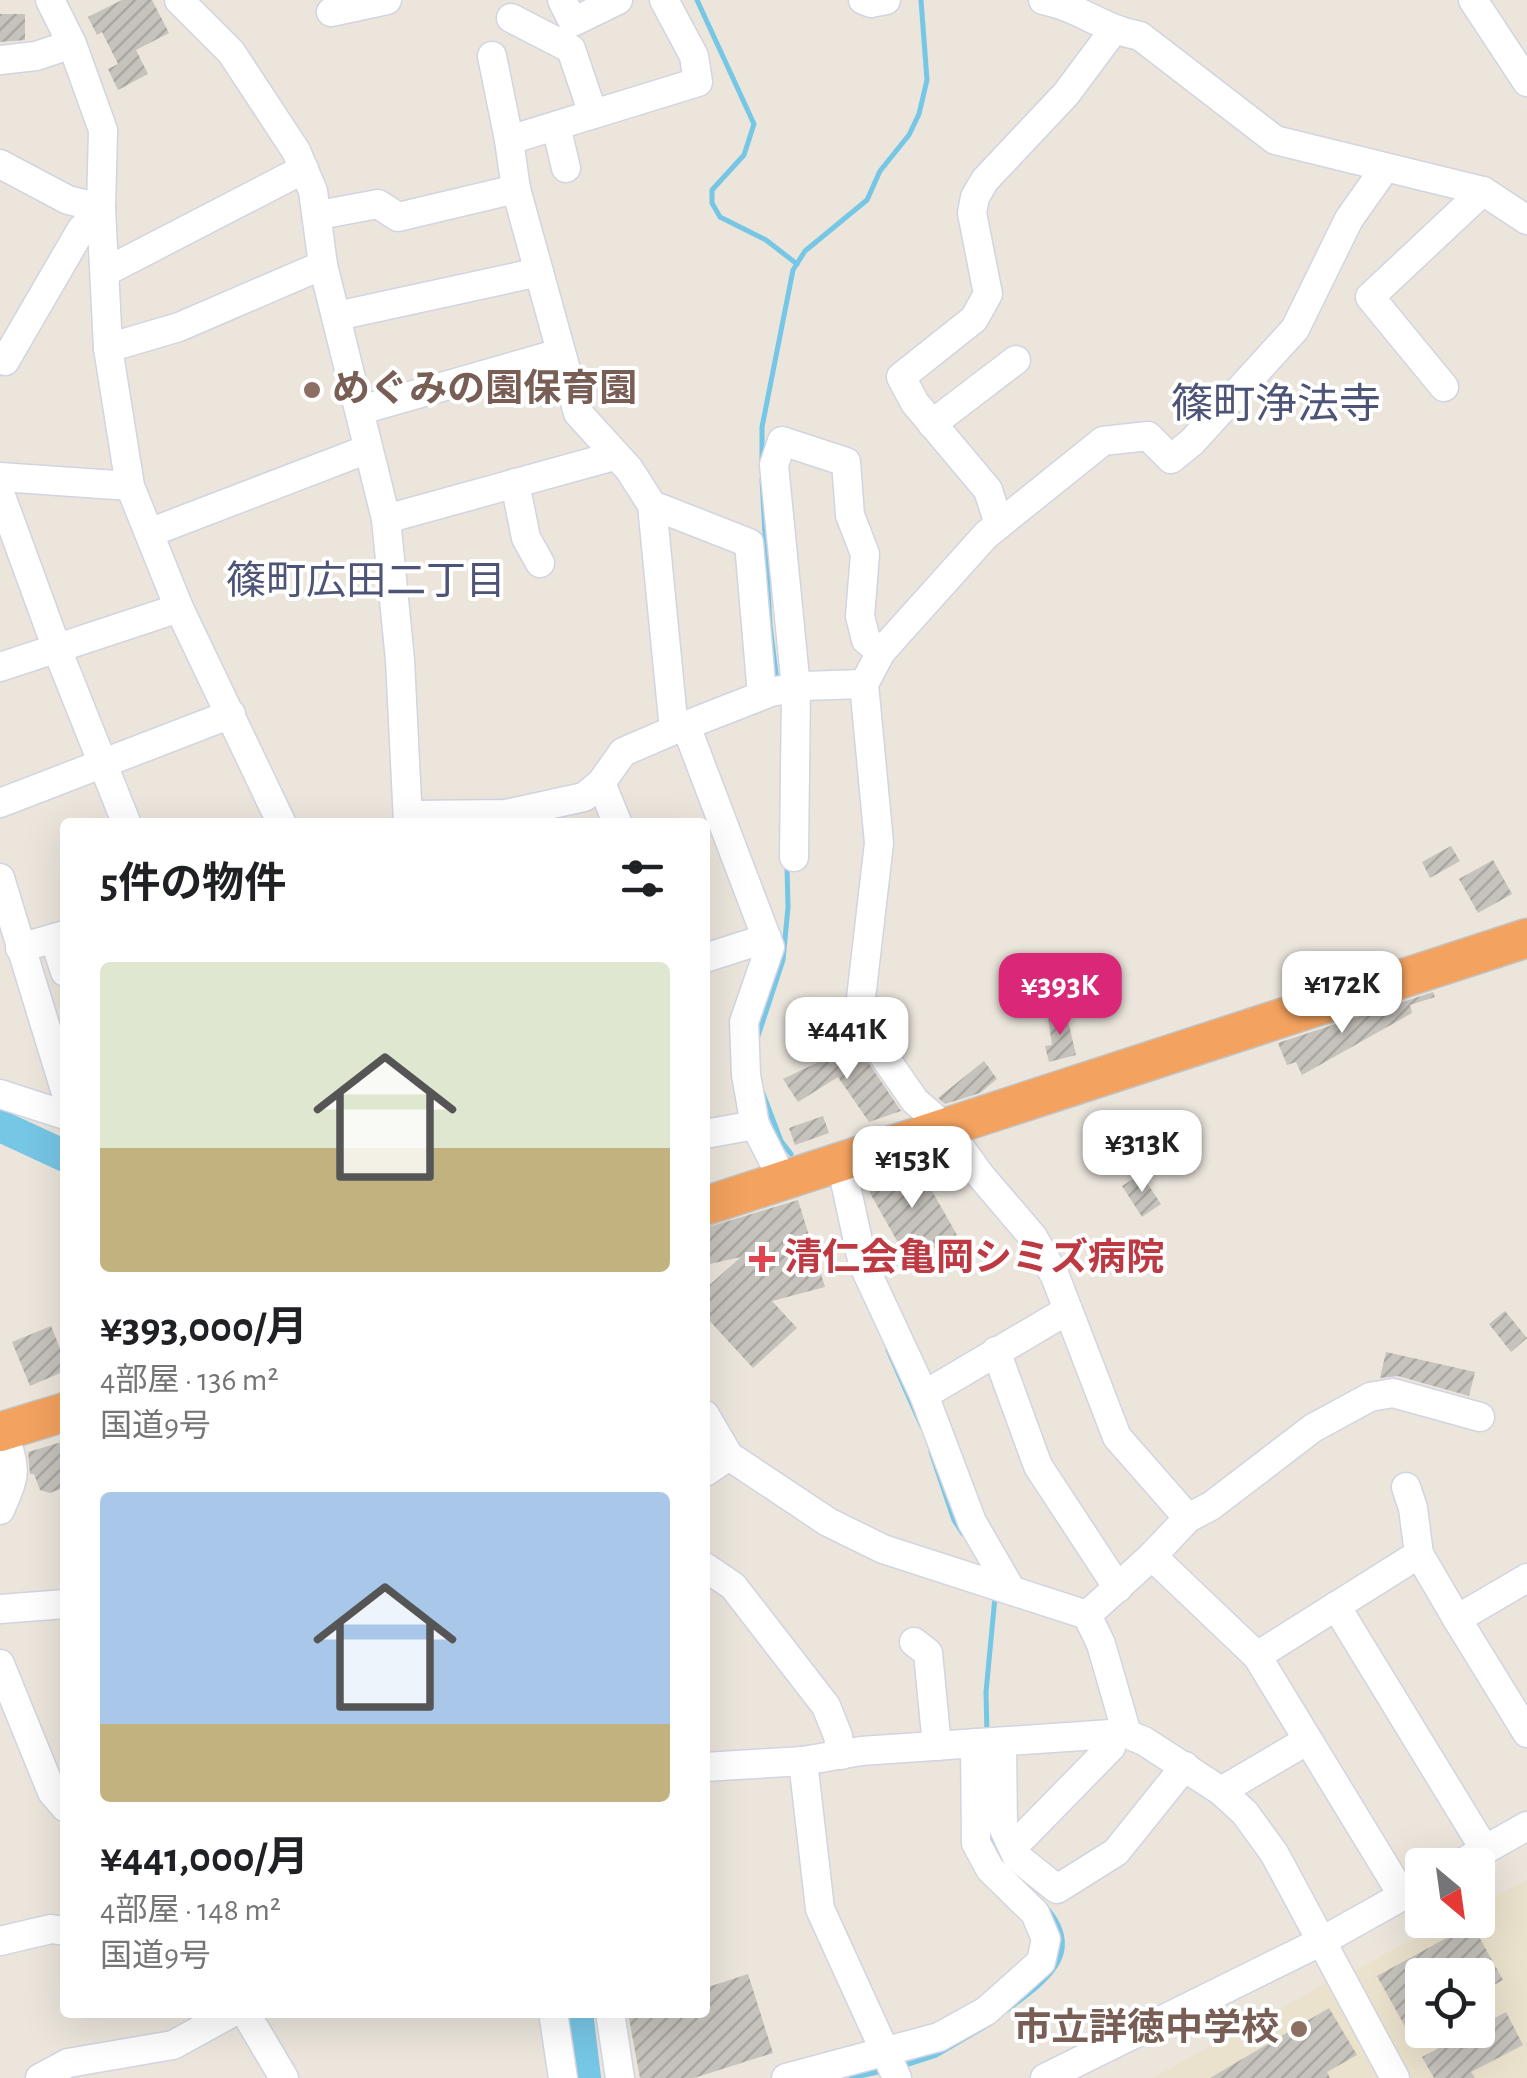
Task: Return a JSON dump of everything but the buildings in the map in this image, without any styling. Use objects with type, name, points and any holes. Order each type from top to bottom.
[{"type":"highway","points":[[710,1204],[1527,938]]},
{"type":"highway","points":[[1,1431],[60,1413]]},
{"type":"street","points":[[50,0],[72,44],[103,130],[101,208],[108,348],[130,486],[179,608],[279,818]]},
{"type":"street","points":[[179,0],[230,52],[296,151],[319,215],[324,265],[386,518],[400,660],[408,818]]},
{"type":"street","points":[[331,12],[387,0]]},
{"type":"street","points":[[562,0],[573,22],[618,0]]},
{"type":"street","points":[[508,140],[698,82],[694,56],[664,0]]},
{"type":"street","points":[[863,0],[871,4],[886,0]]},
{"type":"street","points":[[1043,0],[1068,5],[1113,31],[1140,36],[1275,140],[1482,191],[1527,220]]},
{"type":"street","points":[[1472,0],[1527,82]]},
{"type":"street","points":[[511,18],[571,49],[593,114]]},
{"type":"street","points":[[998,524],[988,490],[932,424],[901,377],[974,319],[988,294],[972,212],[975,197],[985,180],[1066,94],[1113,31]]},
{"type":"street","points":[[0,60],[36,56],[72,44]]},
{"type":"street","points":[[492,56],[516,188],[578,414],[629,469],[652,505],[680,728],[770,947],[744,1022],[746,1075],[755,1125],[784,1182]]},
{"type":"street","points":[[556,126],[566,168]]},
{"type":"street","points":[[0,164],[68,200],[101,208]]},
{"type":"street","points":[[1188,1518],[1116,1437],[1055,1276],[1034,1237],[980,1175],[946,1128],[914,1102],[874,1042],[861,998],[880,843],[864,684],[882,652],[998,524],[1103,441],[1148,436],[1170,459],[1192,442],[1294,329],[1349,219],[1385,168]]},
{"type":"street","points":[[105,272],[304,170]]},
{"type":"street","points":[[319,215],[378,204],[398,218],[516,188]]},
{"type":"street","points":[[1444,387],[1370,297],[1482,191]]},
{"type":"street","points":[[2,365],[81,230],[101,208]]},
{"type":"street","points":[[108,348],[179,326],[324,265]]},
{"type":"street","points":[[336,316],[539,272]]},
{"type":"street","points":[[361,410],[560,353]]},
{"type":"street","points":[[932,424],[1016,360]]},
{"type":"street","points":[[794,858],[796,688],[774,465],[782,441],[846,462],[850,514],[864,554],[860,616],[866,640],[882,652]]},
{"type":"street","points":[[149,534],[368,448]]},
{"type":"street","points":[[386,518],[614,456]]},
{"type":"street","points":[[0,477],[130,486]]},
{"type":"street","points":[[515,483],[526,538],[540,563]]},
{"type":"street","points":[[0,493],[12,561],[56,649],[124,818]]},
{"type":"street","points":[[652,505],[749,543],[762,696]]},
{"type":"street","points":[[0,667],[179,608]]},
{"type":"street","points":[[464,818],[521,817],[584,797],[602,783],[622,752],[762,696],[796,688],[864,684]]},
{"type":"street","points":[[0,803],[232,714]]},
{"type":"street","points":[[602,783],[616,818]]},
{"type":"street","points":[[0,878],[60,1074]]},
{"type":"street","points":[[20,948],[60,937]]},
{"type":"street","points":[[710,956],[767,938]]},
{"type":"street","points":[[0,1094],[60,1113]]},
{"type":"street","points":[[710,1133],[755,1125]]},
{"type":"street","points":[[841,1163],[863,1264],[924,1395],[972,1522],[1010,1588]]},
{"type":"street","points":[[924,1395],[1068,1310]]},
{"type":"street","points":[[996,1351],[1038,1466],[1118,1588]]},
{"type":"street","points":[[1087,1615],[1188,1518],[1211,1506],[1313,1428],[1370,1397],[1393,1393],[1480,1417]]},
{"type":"street","points":[[710,1424],[729,1456],[828,1522],[883,1549],[1087,1615],[1101,1644],[1119,1734],[1111,1747],[1022,1838],[1011,1844]]},
{"type":"street","points":[[0,1510],[14,1478],[14,1463],[1,1431]]},
{"type":"street","points":[[710,1469],[729,1456]]},
{"type":"street","points":[[1406,1487],[1419,1554],[1527,1733]]},
{"type":"street","points":[[1257,1656],[1419,1554]]},
{"type":"street","points":[[1152,1556],[1257,1656],[1308,1740],[1405,1879]]},
{"type":"street","points":[[710,1570],[733,1586],[826,1706],[841,1755]]},
{"type":"street","points":[[1457,1619],[1527,1578]]},
{"type":"street","points":[[0,1609],[60,1604]]},
{"type":"street","points":[[1336,1606],[1485,1848]]},
{"type":"street","points":[[914,1642],[928,1653],[937,1746]]},
{"type":"street","points":[[0,1664],[52,1792],[60,1801]]},
{"type":"street","points":[[710,1767],[1119,1734],[1185,1766],[1222,1790],[1257,1827],[1395,2078]]},
{"type":"street","points":[[1222,1790],[1308,1740]]},
{"type":"street","points":[[988,1742],[1003,1827],[1017,1857],[1057,1888],[1116,1852],[1185,1766]]},
{"type":"street","points":[[786,2078],[891,2065],[986,2011],[1041,1962],[1046,1939],[1034,1913],[990,1869],[976,1843],[988,1742]]},
{"type":"street","points":[[803,1761],[820,1909],[891,2065]]},
{"type":"street","points":[[1489,1848],[1527,1826]]},
{"type":"street","points":[[1044,2078],[1322,1941],[1405,1894]]},
{"type":"street","points":[[0,1942],[52,1929],[60,1931]]},
{"type":"street","points":[[40,2078],[68,2062],[173,2045],[222,2018]]},
{"type":"street","points":[[249,2018],[284,2078]]},
{"type":"street","points":[[554,2018],[563,2078]]},
{"type":"street","points":[[611,2018],[620,2078]]},
{"type":"shaded area","points":[[1527,1880],[1527,2078],[1408,2078],[1353,1971],[1416,1938],[1495,1938],[1495,1897]]},
{"type":"shaded area","name":"市立詳徳中学校","points":[[1330,1981],[1384,2078],[1152,2078]]},
{"type":"waterway","points":[[697,0],[754,124],[744,155],[712,190],[712,203],[720,217],[766,240],[797,264]]},
{"type":"waterway","points":[[762,463],[762,427],[793,270],[805,251],[867,200],[880,171],[909,135],[919,114],[927,80],[921,0]]},
{"type":"waterway","points":[[762,479],[777,682]]},
{"type":"waterway","points":[[758,1036],[783,960],[787,867]]},
{"type":"waterway","points":[[762,1091],[781,1141],[791,1154]]},
{"type":"waterway","points":[[0,1126],[60,1154]]},
{"type":"waterway","points":[[888,1350],[922,1427]]},
{"type":"waterway","points":[[931,1452],[954,1520],[963,1534]]},
{"type":"waterway","points":[[987,1735],[986,1692],[995,1597]]},
{"type":"waterway","points":[[989,1831],[1005,1867]]},
{"type":"waterway","points":[[1007,2010],[1047,1977],[1061,1952],[1057,1923],[1045,1906]]},
{"type":"waterway","points":[[578,2018],[585,2078]]},
{"type":"waterway","points":[[902,2066],[936,2055],[991,2023]]},
{"type":"waterway","points":[[851,2078],[882,2071]]},
{"type":"place","name":"めぐみの園保育園","points":[[312,390]]},
{"type":"place","name":"清仁会亀岡シミズ病院","points":[[762,1259]]},
{"type":"place","name":"市立詳徳中学校","points":[[1299,2029]]},
{"type":"district","name":"篠町浄法寺","points":[[1276,405]]},
{"type":"district","name":"篠町広田二丁目","points":[[366,582]]}]
